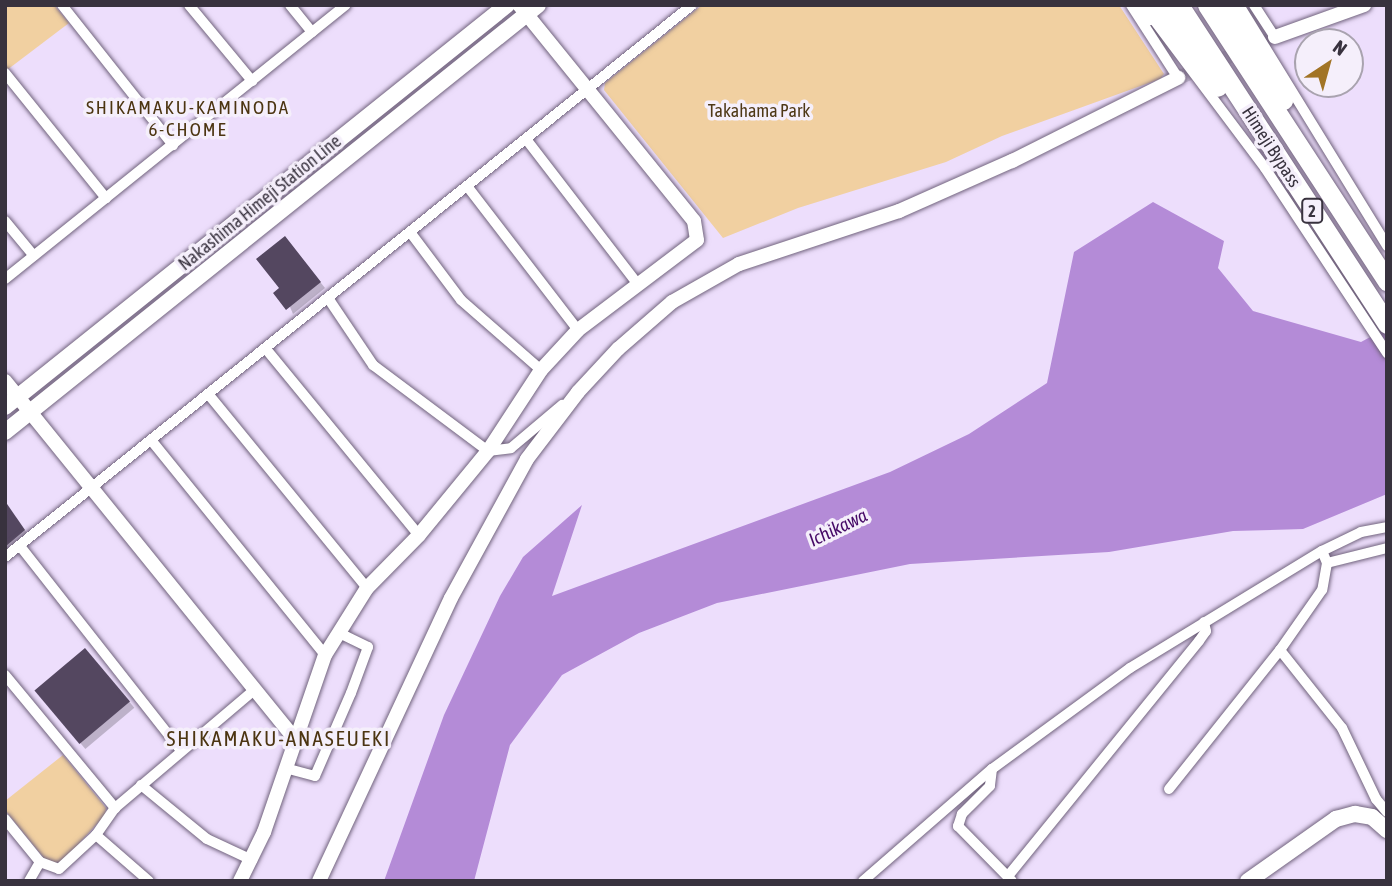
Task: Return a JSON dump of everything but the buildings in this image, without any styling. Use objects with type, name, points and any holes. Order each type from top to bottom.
[{"type":"highway","name":"Himeji Bypass","points":[[1179,5],[1228,101],[1288,175],[1387,324]]},
{"type":"highway","name":"Himeji Bypass","points":[[1207,5],[1273,83]]},
{"type":"highway","points":[[1226,5],[1378,250],[1387,281]]},
{"type":"highway","points":[[1149,8],[1228,101]]},
{"type":"main road","name":"Nakashima Himeji Station Line","points":[[12,402],[507,5]]},
{"type":"main road","name":"Nakashima Himeji Station Line","points":[[5,432],[528,8]]},
{"type":"main road","points":[[1248,881],[1336,819],[1355,814],[1372,817],[1387,830]]},
{"type":"street","points":[[62,5],[173,145]]},
{"type":"street","points":[[189,5],[253,81]]},
{"type":"street","points":[[290,5],[312,32]]},
{"type":"street","points":[[5,279],[346,5]]},
{"type":"street","points":[[5,557],[692,5]]},
{"type":"street","points":[[328,298],[373,365],[488,451],[511,448],[578,392],[673,302],[739,264],[899,211],[1012,161],[1178,78],[1131,5]]},
{"type":"street","points":[[1239,5],[1273,83]]},
{"type":"street","points":[[1254,5],[1275,37],[1364,5]]},
{"type":"street","points":[[240,881],[252,860],[325,655],[367,588],[419,535],[488,451],[541,370],[578,330],[697,240],[699,230],[587,89],[528,8]]},
{"type":"street","points":[[5,73],[106,198]]},
{"type":"street","points":[[1228,101],[1265,168],[1387,353]]},
{"type":"street","points":[[526,139],[637,283]]},
{"type":"street","points":[[467,186],[578,330]]},
{"type":"street","points":[[5,221],[34,257]]},
{"type":"street","points":[[410,232],[461,300],[541,370]]},
{"type":"street","points":[[266,349],[419,535]]},
{"type":"street","points":[[5,381],[12,402],[30,411],[295,739]]},
{"type":"street","points":[[319,881],[451,598],[527,459],[578,392]]},
{"type":"street","points":[[209,395],[367,588]]},
{"type":"street","points":[[151,440],[325,655]]},
{"type":"street","points":[[863,881],[992,769],[1130,668],[1322,551],[1361,532],[1387,527]]},
{"type":"street","points":[[20,546],[180,749]]},
{"type":"street","points":[[1327,563],[1387,548]]},
{"type":"street","points":[[1169,789],[1280,650],[1322,590],[1327,563],[1322,551]]},
{"type":"street","points":[[992,769],[990,786],[961,814],[958,826],[1010,878],[1199,641],[1206,631],[1204,622]]},
{"type":"street","points":[[285,768],[315,776],[351,693],[368,647],[339,633]]},
{"type":"street","points":[[1280,650],[1342,728],[1376,799],[1387,812]]},
{"type":"street","points":[[5,675],[115,808]]},
{"type":"street","points":[[5,819],[40,862],[59,869],[96,835],[115,808],[180,749],[254,690]]},
{"type":"street","points":[[141,785],[207,839],[252,860]]},
{"type":"street","points":[[96,835],[149,881]]},
{"type":"street","points":[[29,881],[40,862]]},
{"type":"green space","points":[[5,5],[54,5],[69,23],[7,70]]},
{"type":"green space","name":"Takahama Park","points":[[702,5],[1119,5],[1164,74],[1160,79],[1002,136],[946,162],[798,208],[723,238],[604,90],[605,83]]},
{"type":"green space","points":[[63,755],[106,808],[105,815],[62,862],[54,863],[44,858],[5,810],[5,801]]},
{"type":"water","name":"Ichikawa","points":[[1153,202],[1224,241],[1218,268],[1253,311],[1361,342],[1387,328],[1387,494],[1303,529],[1233,531],[1109,552],[910,564],[717,603],[639,633],[562,675],[510,745],[474,881],[384,881],[444,715],[500,596],[523,557],[582,505],[552,596],[890,472],[969,434],[1047,383],[1074,252]]},
{"type":"tunnel","points":[[1178,78],[1275,37]]},
{"type":"district","name":"SHIKAMAKU-KAMINODA 6-CHOME","points":[[188,119]]},
{"type":"district","name":"SHIKAMAKU-ANASEUEKI","points":[[279,738]]}]
